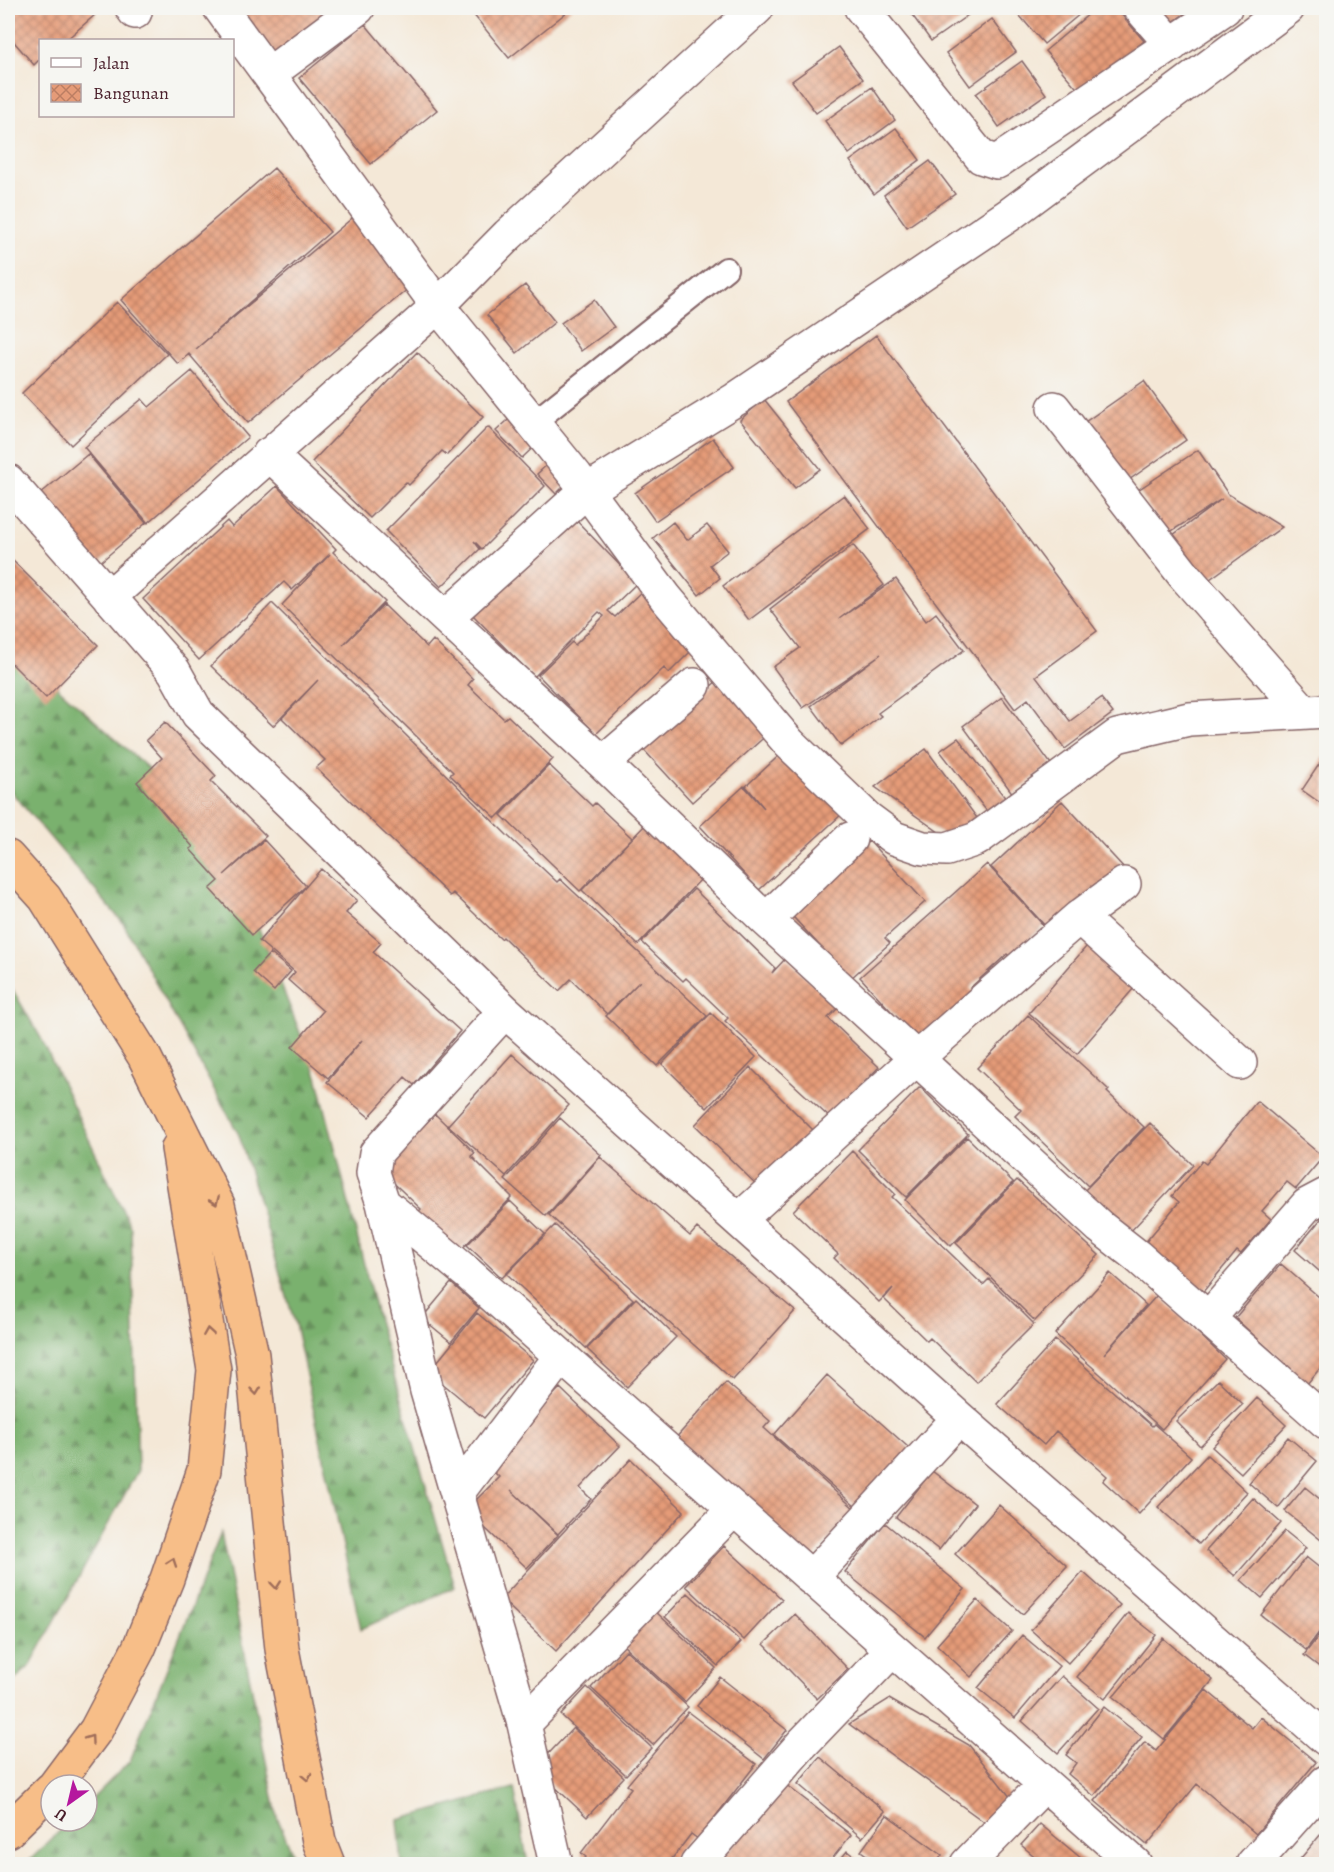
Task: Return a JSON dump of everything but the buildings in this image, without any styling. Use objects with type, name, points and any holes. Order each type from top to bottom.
[{"type":"highway","points":[[8,857],[45,898],[144,1056],[218,1205],[252,1355],[282,1649],[319,1841],[328,1864]]},
{"type":"highway","points":[[64,1773],[96,1730],[139,1648],[204,1470],[214,1370],[171,1110]]},
{"type":"highway","points":[[8,1831],[39,1801]]},
{"type":"street","points":[[220,8],[438,306],[533,423],[666,598],[789,743],[867,818],[894,837],[922,848],[947,849],[977,839],[1117,736],[1189,719],[1315,712]]},
{"type":"street","points":[[269,74],[358,8]]},
{"type":"street","points":[[109,597],[438,306],[508,235],[758,8]]},
{"type":"street","points":[[861,8],[981,157],[997,162],[1225,8]]},
{"type":"street","points":[[1140,8],[1172,45]]},
{"type":"street","points":[[446,617],[586,492],[736,399],[1009,214],[1288,8]]},
{"type":"street","points":[[1054,408],[1183,574],[1315,712]]},
{"type":"street","points":[[269,454],[603,763],[766,920],[918,1057],[1100,1227],[1137,1256],[1326,1422]]},
{"type":"street","points":[[14,501],[109,597],[174,671],[198,714],[505,1011],[959,1419],[1326,1739]]},
{"type":"street","points":[[603,763],[694,685]]},
{"type":"street","points":[[766,920],[850,839]]},
{"type":"street","points":[[739,1220],[918,1057],[1079,917],[1124,884]]},
{"type":"street","points":[[1079,917],[1240,1063]]},
{"type":"street","points":[[505,1011],[376,1153],[373,1173],[427,1391],[524,1724],[555,1863]]},
{"type":"street","points":[[1208,1319],[1307,1205],[1326,1195]]},
{"type":"street","points":[[382,1203],[561,1356],[1135,1864]]},
{"type":"street","points":[[458,1492],[561,1356]]},
{"type":"street","points":[[811,1578],[959,1419]]},
{"type":"street","points":[[524,1724],[733,1510]]},
{"type":"street","points":[[697,1864],[801,1745],[892,1650]]},
{"type":"street","points":[[1253,1864],[1326,1782]]},
{"type":"street","points":[[967,1864],[1044,1785]]},
{"type":"lane","points":[[533,423],[726,269]]},
{"type":"green space","points":[[8,643],[159,778],[258,926],[317,1076],[378,1320],[455,1587],[361,1629],[295,1324],[239,1135],[123,923],[8,788]]},
{"type":"green space","points":[[8,982],[41,1038],[131,1228],[138,1470],[30,1666],[8,1686]]},
{"type":"green space","points":[[221,1533],[277,1817],[297,1864],[26,1864],[58,1833],[99,1833],[99,1792],[130,1761]]},
{"type":"green space","points":[[514,1788],[528,1864],[402,1864],[398,1820]]}]
